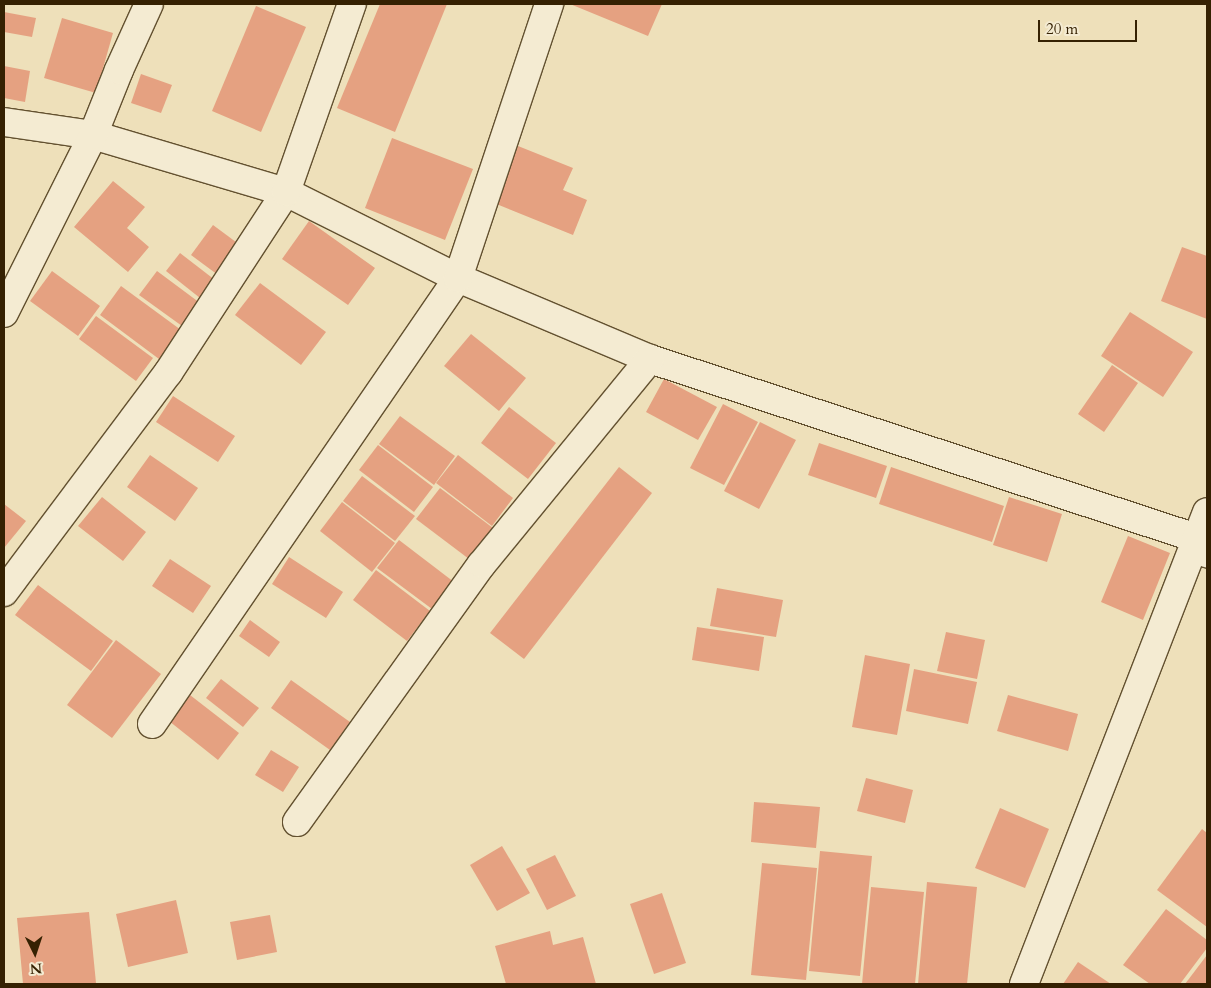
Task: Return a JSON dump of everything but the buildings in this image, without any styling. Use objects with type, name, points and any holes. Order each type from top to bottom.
[{"type":"street","points":[[4,313],[93,135],[149,4]]},
{"type":"street","points":[[4,592],[168,373],[286,192],[352,4]]},
{"type":"street","points":[[152,724],[458,278],[549,4]]},
{"type":"street","points":[[4,122],[93,135],[286,192],[458,278],[650,359],[1202,545]]},
{"type":"street","points":[[296,822],[482,564],[650,359]]},
{"type":"street","points":[[1024,984],[1202,545],[1207,512]]}]
